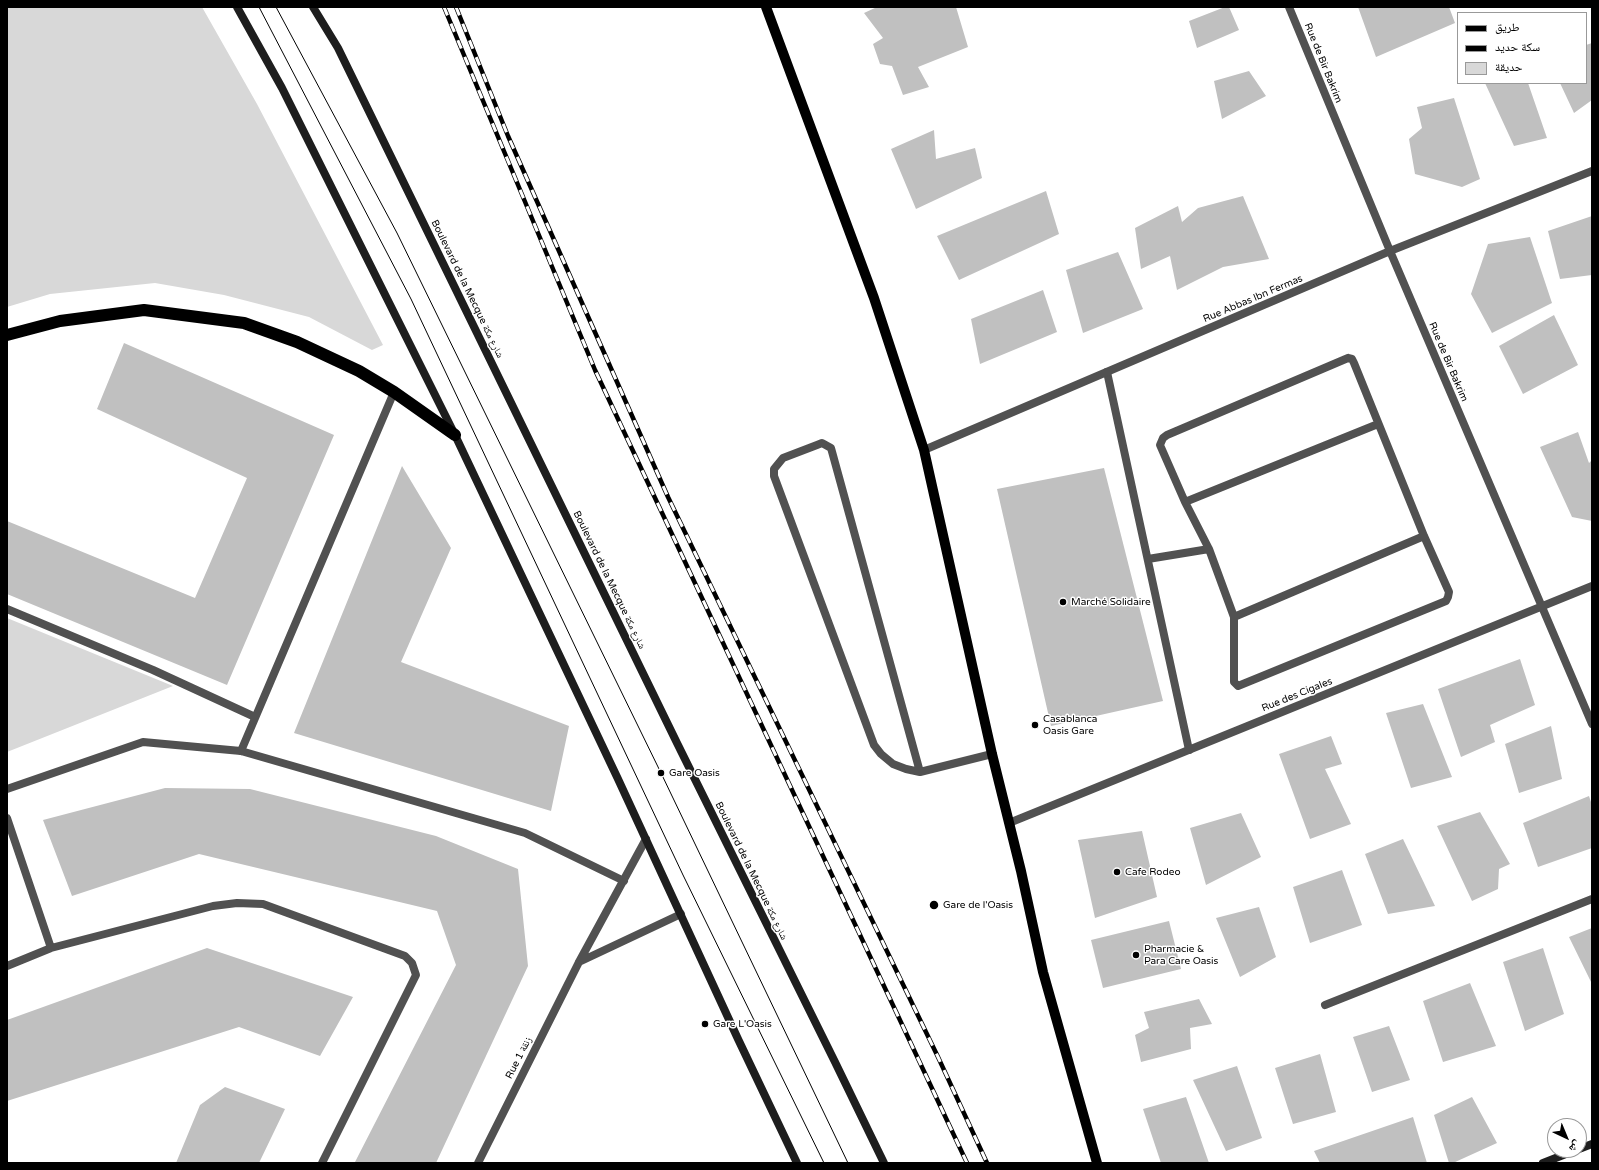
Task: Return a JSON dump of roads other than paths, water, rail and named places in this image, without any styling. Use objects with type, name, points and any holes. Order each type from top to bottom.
[{"type":"highway","points":[[7,335],[60,321],[144,310],[244,323],[311,348],[359,371],[394,392],[455,435]]},
{"type":"main road","points":[[237,7],[282,88],[455,435],[797,1163]]},
{"type":"main road","name":"Boulevard de la Mecque شارع مكة","points":[[313,7],[338,48],[673,736],[884,1163]]},
{"type":"main road","points":[[766,7],[874,298],[924,450],[992,754],[1043,972],[1097,1163]]},
{"type":"main road","points":[[1543,1163],[1556,1158]]},
{"type":"street","name":"Rue de Bir Bakrim","points":[[1289,7],[1390,251],[1592,724]]},
{"type":"street","name":"Rue Abbas Ibn Fermas","points":[[924,450],[1390,251],[1592,171]]},
{"type":"street","points":[[1348,358],[1352,359],[1424,536],[1449,592],[1446,601],[1238,686],[1234,682],[1234,617],[1209,549],[1185,502],[1160,445],[1166,435],[1348,358]]},
{"type":"street","points":[[1107,372],[1189,750]]},
{"type":"street","points":[[241,751],[394,392]]},
{"type":"street","points":[[1185,502],[1378,424]]},
{"type":"street","points":[[920,772],[831,448],[822,443],[783,458],[774,469],[774,476],[874,745],[881,754],[893,764],[920,772],[992,754]]},
{"type":"street","points":[[1234,617],[1424,536]]},
{"type":"street","points":[[1148,559],[1209,549]]},
{"type":"street","name":"Rue des Cigales","points":[[1009,823],[1592,586]]},
{"type":"street","points":[[7,609],[153,670],[255,717]]},
{"type":"street","points":[[7,789],[143,742],[241,751],[525,833],[624,881]]},
{"type":"street","points":[[7,818],[51,948]]},
{"type":"street","name":"Rue 1 زنقة","points":[[478,1163],[579,962],[646,840]]},
{"type":"street","points":[[1325,1005],[1592,899]]},
{"type":"street","points":[[7,966],[51,948],[213,906],[237,903],[263,904],[405,956],[412,963],[416,975],[322,1163]]},
{"type":"street","points":[[579,962],[681,914]]},
{"type":"tram line","points":[[259,7],[411,299],[683,875],[824,1163]]},
{"type":"tram line","points":[[276,7],[397,233],[661,773],[848,1163]]},
{"type":"railway","points":[[444,7],[595,370],[967,1163]]},
{"type":"railway","points":[[456,7],[508,136],[668,497],[938,1057],[987,1163]]},
{"type":"place","name":"Marché Solidaire","points":[[1063,602]]},
{"type":"place","name":"Casablanca Oasis Gare","points":[[1035,725]]},
{"type":"place","name":"Gare Oasis","points":[[661,773]]},
{"type":"place","name":"Cafe Rodeo","points":[[1117,872]]},
{"type":"place","name":"Gare de l'Oasis","points":[[934,905]]},
{"type":"place","name":"Pharmacie & Para Care Oasis","points":[[1136,955]]},
{"type":"place","name":"Gare L'Oasis","points":[[705,1024]]}]
